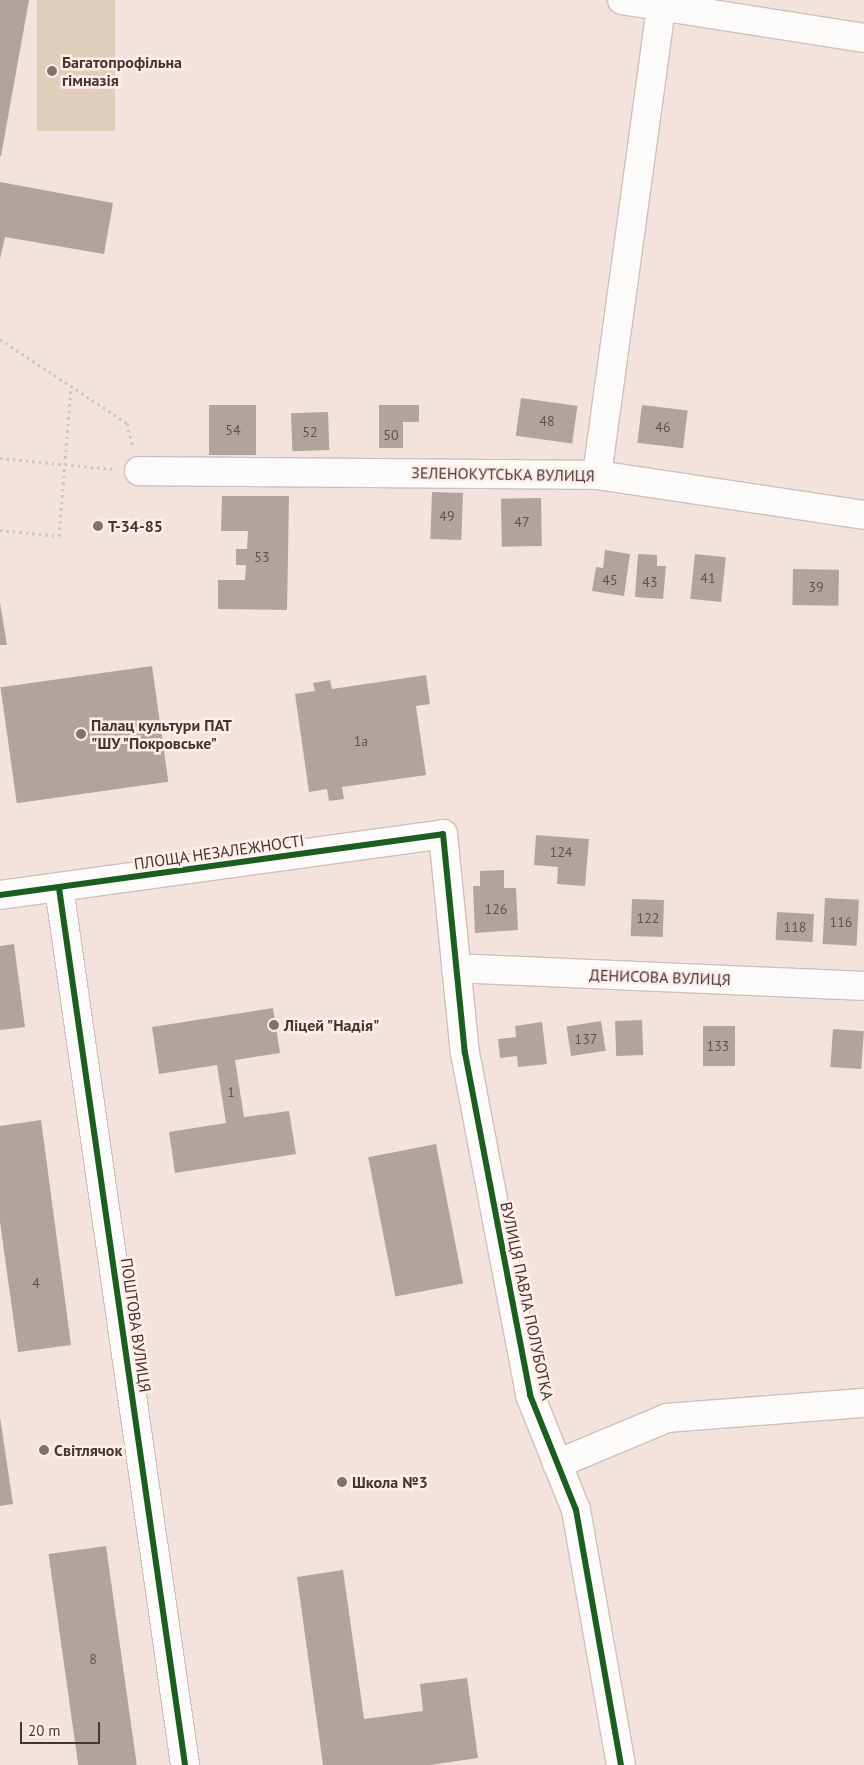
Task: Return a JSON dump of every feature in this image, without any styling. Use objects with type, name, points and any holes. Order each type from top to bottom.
[{"type":"street","points":[[622,0],[662,3],[864,38]]},
{"type":"street","points":[[597,475],[662,3]]},
{"type":"street","name":"ЗЕЛЕНОКУТСЬКА ВУЛИЦЯ","points":[[139,471],[597,475],[864,515]]},
{"type":"street","name":"ПЛОЩА НЕЗАЛЕЖНОСТІ","points":[[0,895],[442,834]]},
{"type":"street","name":"ВУЛИЦЯ ПАВЛА ПОЛУБОТКА","points":[[442,834],[465,1054],[530,1396],[576,1510],[621,1765]]},
{"type":"street","name":"ПОШТОВА ВУЛИЦЯ","points":[[60,888],[185,1765]]},
{"type":"street","name":"ДЕНИСОВА ВУЛИЦЯ","points":[[456,968],[864,986]]},
{"type":"street","points":[[558,1464],[667,1418],[864,1403]]},
{"type":"path","points":[[0,339],[127,423],[139,471],[0,458]]},
{"type":"path","points":[[0,530],[58,536],[71,386]]},
{"type":"shaded area","points":[[37,0],[115,0],[115,131],[37,131]]},
{"type":"building","points":[[0,0],[29,0],[1,156],[0,156]]},
{"type":"building","points":[[0,182],[113,203],[104,254],[5,237],[0,259]]},
{"type":"building","points":[[521,398],[577,406],[572,444],[516,436]]},
{"type":"building","points":[[209,405],[256,405],[256,455],[209,455]]},
{"type":"building","points":[[379,405],[419,405],[419,422],[403,422],[403,448],[379,448]]},
{"type":"building","points":[[642,405],[688,411],[683,448],[637,443]]},
{"type":"building","points":[[328,412],[329,450],[292,451],[291,413]]},
{"type":"building","points":[[432,492],[463,493],[461,540],[430,539]]},
{"type":"building","points":[[222,496],[289,496],[287,610],[218,609],[218,580],[245,580],[246,565],[236,565],[236,549],[247,549],[248,531],[221,531]]},
{"type":"building","points":[[541,498],[542,546],[502,547],[501,499]]},
{"type":"building","points":[[605,550],[630,554],[624,596],[592,591],[596,567],[603,568]]},
{"type":"building","points":[[638,554],[657,555],[657,566],[666,566],[663,599],[635,597]]},
{"type":"building","points":[[695,554],[726,557],[721,602],[690,599]]},
{"type":"building","points":[[793,569],[839,570],[838,606],[792,605]]},
{"type":"building","points":[[0,603],[7,645],[0,645]]},
{"type":"building","name":"Палац культури ПАТ \"ШУ \"Покровське\"","points":[[152,666],[168,782],[17,803],[0,687]]},
{"type":"building","points":[[426,675],[430,704],[416,706],[426,775],[342,787],[344,799],[329,801],[327,789],[309,792],[295,694],[315,691],[313,683],[330,680],[332,689]]},
{"type":"building","points":[[536,835],[589,839],[585,886],[557,884],[558,867],[534,865]]},
{"type":"building","points":[[504,870],[504,888],[516,888],[518,930],[475,933],[473,886],[480,886],[480,871]]},
{"type":"building","points":[[825,898],[859,900],[857,946],[823,944]]},
{"type":"building","points":[[632,899],[664,900],[663,937],[631,936]]},
{"type":"building","points":[[777,912],[814,914],[812,942],[776,940]]},
{"type":"building","points":[[14,944],[25,1027],[0,1030],[0,946]]},
{"type":"building","points":[[273,1008],[280,1053],[235,1060],[244,1117],[289,1111],[296,1154],[175,1173],[169,1132],[226,1123],[217,1065],[159,1074],[152,1027]]},
{"type":"building","points":[[642,1020],[643,1055],[616,1056],[615,1021]]},
{"type":"building","points":[[601,1021],[606,1051],[571,1056],[566,1026]]},
{"type":"building","points":[[542,1022],[547,1064],[518,1067],[517,1056],[500,1058],[498,1039],[516,1037],[515,1026]]},
{"type":"building","points":[[703,1026],[735,1026],[735,1066],[703,1066]]},
{"type":"building","points":[[833,1029],[864,1031],[861,1069],[830,1067]]},
{"type":"building","points":[[41,1120],[71,1345],[18,1352],[0,1222],[0,1126]]},
{"type":"building","points":[[436,1144],[463,1283],[395,1297],[368,1157]]},
{"type":"building","points":[[0,1417],[13,1504],[0,1506]]},
{"type":"building","points":[[106,1546],[137,1765],[78,1765],[49,1554]]},
{"type":"building","points":[[343,1570],[364,1719],[423,1711],[420,1684],[467,1678],[478,1758],[430,1765],[323,1765],[297,1577]]},
{"type":"cycle path","points":[[0,895],[443,834],[465,1053],[530,1395],[576,1510],[621,1765]]},
{"type":"cycle path","points":[[59,888],[185,1765]]},
{"type":"place","name":"Багатопрофільна гімназія","points":[[52,71]]},
{"type":"place","name":"Т-34-85","points":[[98,526]]},
{"type":"place","name":"Палац культури ПАТ \"ШУ \"Покровське\"","points":[[81,734]]},
{"type":"place","name":"Ліцей \"Надія\"","points":[[274,1025]]},
{"type":"place","name":"Світлячок","points":[[44,1450]]},
{"type":"place","name":"Школа №3","points":[[342,1482]]}]
